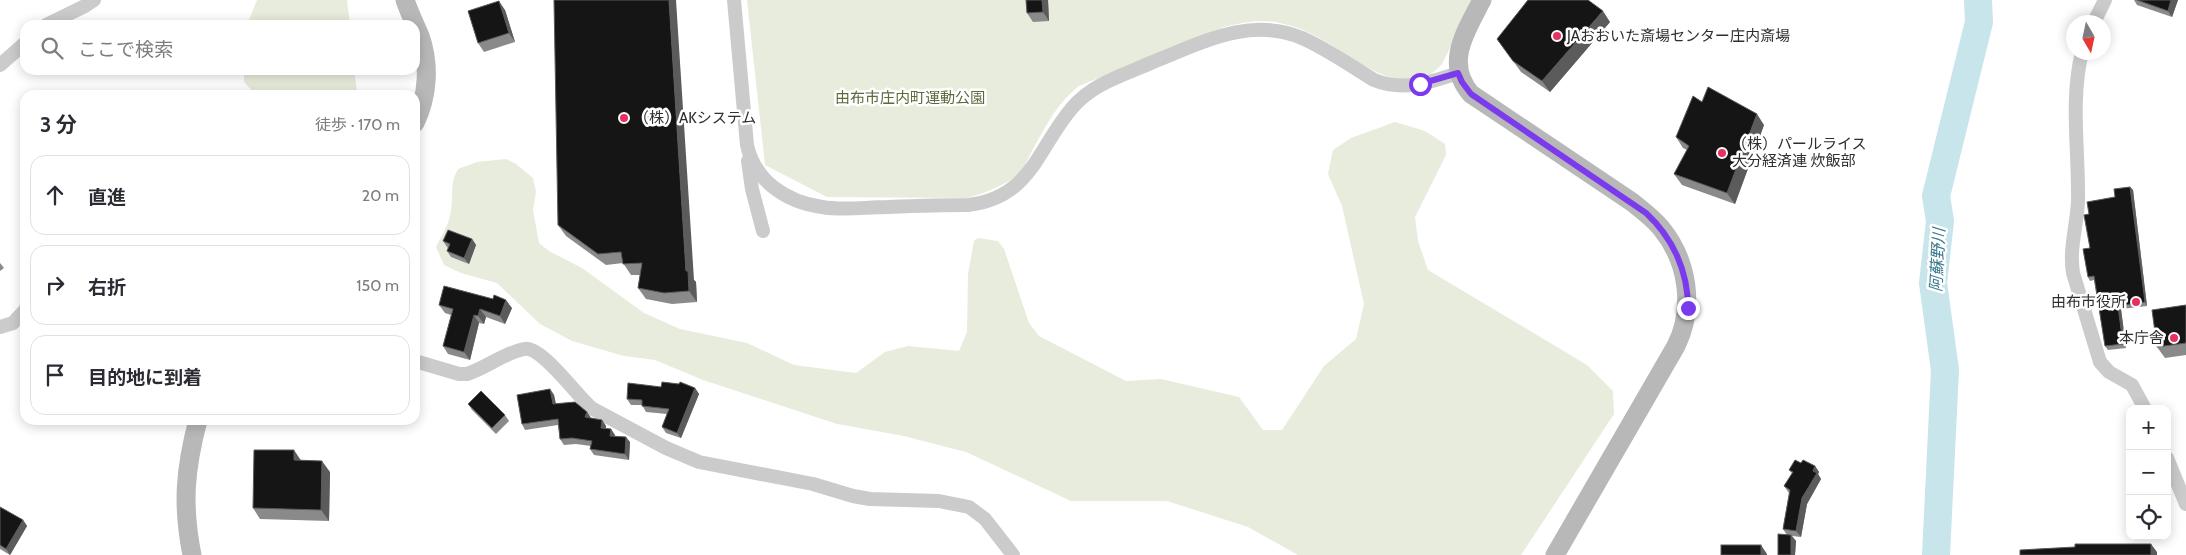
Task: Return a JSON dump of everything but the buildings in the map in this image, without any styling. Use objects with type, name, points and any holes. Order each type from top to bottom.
[{"type":"street","points":[[56,20],[94,0]]},
{"type":"street","points":[[405,0],[413,20]]},
{"type":"street","points":[[734,0],[752,189],[763,231]]},
{"type":"street","points":[[1482,0],[1459,52],[1458,73],[1462,82],[1471,94],[1646,213],[1662,228],[1671,242],[1683,274],[1688,308],[1680,338],[1555,555]]},
{"type":"street","points":[[2098,15],[2105,0]]},
{"type":"street","points":[[747,145],[753,165],[768,183],[796,200],[813,206],[833,208],[968,205],[989,200],[1018,185],[1071,109],[1093,88],[1211,38],[1233,32],[1266,30],[1300,38],[1384,84],[1409,86],[1458,73]]},
{"type":"street","points":[[420,37],[426,72],[423,101],[420,109]]},
{"type":"street","points":[[0,65],[20,48]]},
{"type":"street","points":[[2080,60],[2078,68],[2076,154],[2078,202],[2072,242],[2071,259],[2073,273],[2100,362],[2109,372],[2132,385],[2143,405]]},
{"type":"street","points":[[0,328],[13,323],[20,315]]},
{"type":"street","points":[[420,362],[459,374],[467,374],[528,348],[539,353],[583,401],[593,409],[680,455],[714,465],[818,485],[853,496],[870,499],[939,501],[961,504],[981,514],[1013,555]]},
{"type":"street","points":[[192,555],[186,517],[185,484],[197,425]]},
{"type":"street","points":[[2171,468],[2186,504]]},
{"type":"green space","points":[[257,0],[347,0],[349,20],[249,20]]},
{"type":"green space","name":"由布市庄内町運動公園","points":[[747,0],[1474,0],[1442,64],[1428,75],[1413,80],[1398,79],[1382,74],[1314,35],[1289,25],[1262,21],[1246,22],[1224,27],[1079,86],[1052,115],[1019,174],[994,189],[967,198],[827,197],[765,165]]},
{"type":"green space","points":[[244,75],[355,75],[357,90],[251,90],[244,82]]},
{"type":"green space","points":[[1395,122],[1425,131],[1445,144],[1446,155],[1415,217],[1418,241],[1428,270],[1587,365],[1613,391],[1614,414],[1521,555],[1298,555],[1248,527],[1167,501],[1071,501],[966,452],[904,436],[837,424],[703,380],[655,360],[624,356],[572,341],[540,324],[497,283],[461,273],[444,265],[436,247],[449,220],[453,185],[458,169],[477,162],[506,159],[516,164],[533,178],[536,192],[533,210],[539,243],[549,251],[582,268],[644,313],[680,329],[747,343],[794,365],[856,373],[885,352],[908,346],[959,351],[967,332],[968,274],[974,241],[978,238],[998,241],[1004,249],[1029,323],[1039,336],[1126,381],[1161,379],[1239,397],[1263,430],[1282,430],[1324,366],[1356,339],[1364,304],[1342,206],[1328,174],[1333,150],[1351,138]]},
{"type":"waterway","name":"阿蘇野川","points":[[1936,555],[1945,370],[1933,283],[1940,221],[1936,196],[1979,22],[1978,0]]},
{"type":"place","name":"JAおおいた斎場センター庄内斎場","points":[[1557,36]]},
{"type":"place","name":"（株）AKシステム","points":[[624,118]]},
{"type":"place","name":"（株）パールライス 大分経済連 炊飯部","points":[[1722,153]]},
{"type":"place","name":"由布市役所","points":[[2136,302]]},
{"type":"place","name":"本庁舎","points":[[2174,338]]},
{"type":"route","points":[[1420,84],[1458,73],[1471,94],[1646,213],[1662,228],[1678,256],[1683,274],[1688,308]]}]
